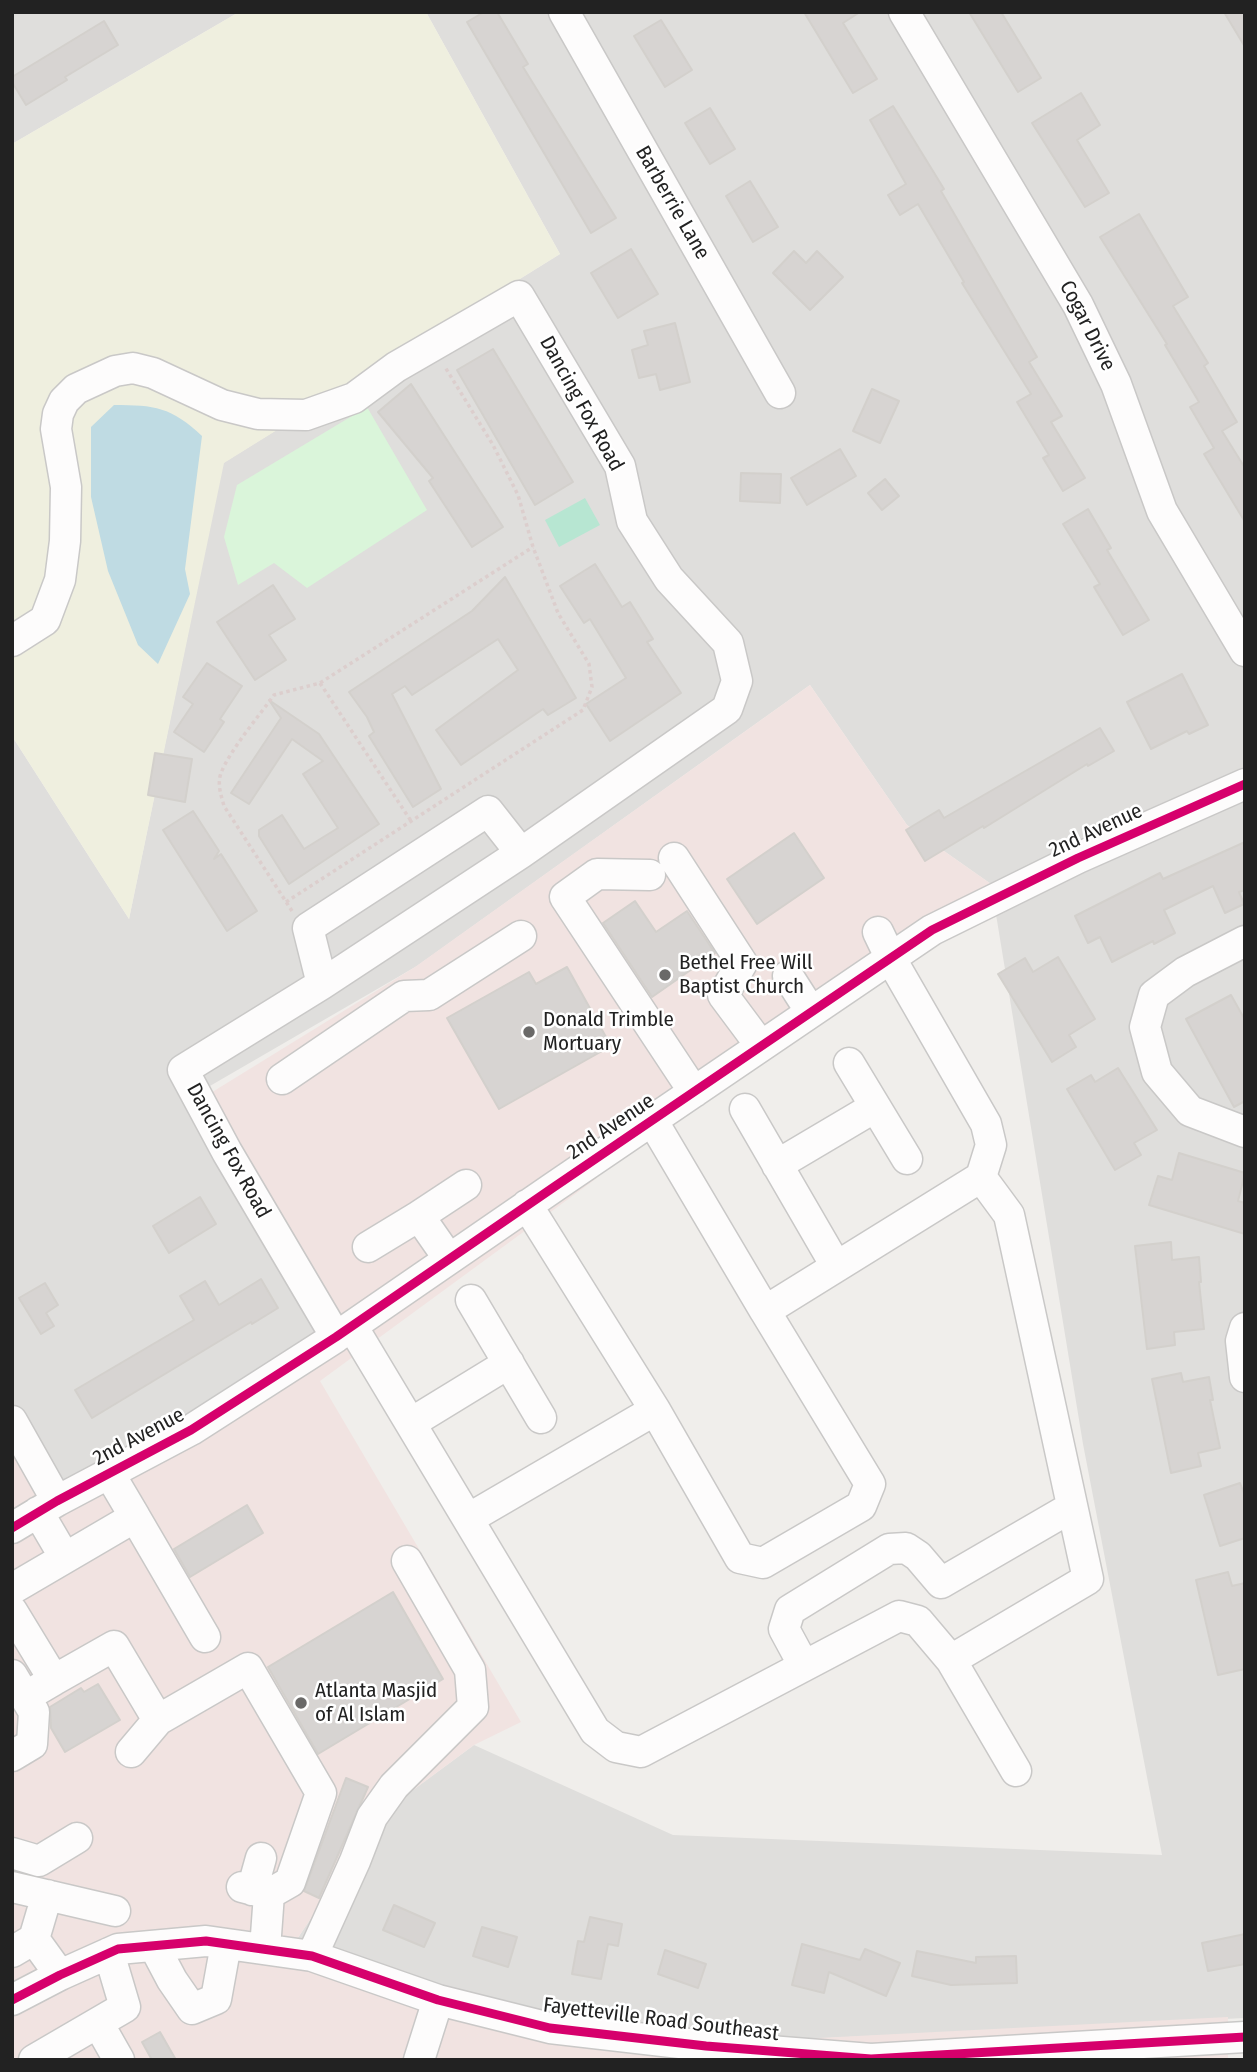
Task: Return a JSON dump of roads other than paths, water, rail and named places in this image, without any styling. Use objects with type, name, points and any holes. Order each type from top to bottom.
[{"type":"street","name":"Barberrie Lane","points":[[564,12],[780,393]]},
{"type":"street","name":"Cogar Drive","points":[[904,12],[1078,305],[1116,384],[1162,511],[1245,651]]},
{"type":"street","name":"Dancing Fox Road","points":[[12,641],[45,620],[60,580],[65,541],[66,487],[56,429],[58,414],[64,401],[76,389],[115,371],[133,368],[153,373],[222,405],[258,414],[306,415],[354,398],[396,367],[519,296],[620,466],[632,521],[670,579],[728,643],[737,681],[727,709],[522,853],[322,984],[183,1070],[227,1152],[344,1332],[411,1423],[595,1731],[616,1746],[641,1752],[900,1616],[918,1622],[951,1660],[1016,1771]]},
{"type":"street","name":"2nd Avenue","points":[[12,1528],[191,1430],[344,1332],[932,930],[1078,858],[1245,784]]},
{"type":"street","points":[[322,984],[308,928],[488,811],[522,853]]},
{"type":"street","points":[[674,859],[742,963],[723,995],[761,1046]]},
{"type":"street","points":[[650,875],[597,874],[565,897],[694,1092]]},
{"type":"street","points":[[765,1311],[981,1177],[991,1145],[986,1124],[878,932]]},
{"type":"street","points":[[282,1079],[404,996],[429,995],[521,936]]},
{"type":"street","points":[[1245,941],[1185,972],[1154,995],[1145,1027],[1157,1072],[1190,1111],[1245,1132]]},
{"type":"street","points":[[788,976],[811,1012]]},
{"type":"street","points":[[849,1063],[907,1159]]},
{"type":"street","points":[[778,1165],[876,1107]]},
{"type":"street","points":[[745,1109],[836,1266]]},
{"type":"street","points":[[527,1205],[655,1410],[740,1558],[763,1563],[861,1506],[870,1484],[652,1121]]},
{"type":"street","points":[[951,1660],[1088,1579],[1009,1214],[981,1177]]},
{"type":"street","points":[[368,1247],[466,1185]]},
{"type":"street","points":[[419,1216],[449,1259]]},
{"type":"street","points":[[471,1300],[541,1418]]},
{"type":"street","points":[[1245,1328],[1241,1341],[1245,1377]]},
{"type":"street","points":[[411,1423],[509,1363]]},
{"type":"street","points":[[468,1519],[655,1410]]},
{"type":"street","points":[[12,1421],[48,1506],[65,1558]]},
{"type":"street","points":[[109,1473],[205,1637]]},
{"type":"street","points":[[804,1666],[784,1629],[790,1609],[889,1549],[906,1548],[918,1556],[941,1583],[1072,1507]]},
{"type":"street","points":[[12,1589],[135,1517]]},
{"type":"street","points":[[312,1956],[372,1817],[394,1786],[473,1707],[470,1670],[407,1560]]},
{"type":"street","points":[[12,1611],[54,1680]]},
{"type":"street","points":[[12,1756],[32,1744],[34,1712],[19,1686],[54,1680],[114,1646],[158,1720]]},
{"type":"street","points":[[131,1752],[158,1720],[248,1668],[321,1793],[290,1882],[254,1890]]},
{"type":"street","points":[[12,1853],[40,1861],[77,1838]]},
{"type":"street","points":[[261,1858],[254,1890],[265,1950]]},
{"type":"street","points":[[12,1887],[115,1911]]},
{"type":"street","points":[[47,1895],[23,1945],[60,1975]]},
{"type":"street","name":"Fayetteville Road Southeast","points":[[12,2000],[118,1949],[206,1941],[312,1956],[438,2000],[550,2028],[680,2052],[872,2059],[1044,2054],[1245,2036]]},
{"type":"street","points":[[154,1946],[172,1980],[192,2009],[216,1999],[226,1944]]},
{"type":"street","points":[[34,2060],[125,2007],[109,1953]]},
{"type":"street","points":[[419,2060],[438,2000]]},
{"type":"street","points":[[98,2023],[119,2060]]},
{"type":"water","points":[[114,405],[152,407],[171,413],[202,436],[185,569],[190,594],[158,664],[138,645],[108,571],[91,497],[91,427]]},
{"type":"place","name":"Bethel Free Will Baptist Church","points":[[665,975]]},
{"type":"place","name":"Donald Trimble Mortuary","points":[[529,1032]]},
{"type":"place","name":"Atlanta Masjid of Al Islam","points":[[301,1703]]}]
